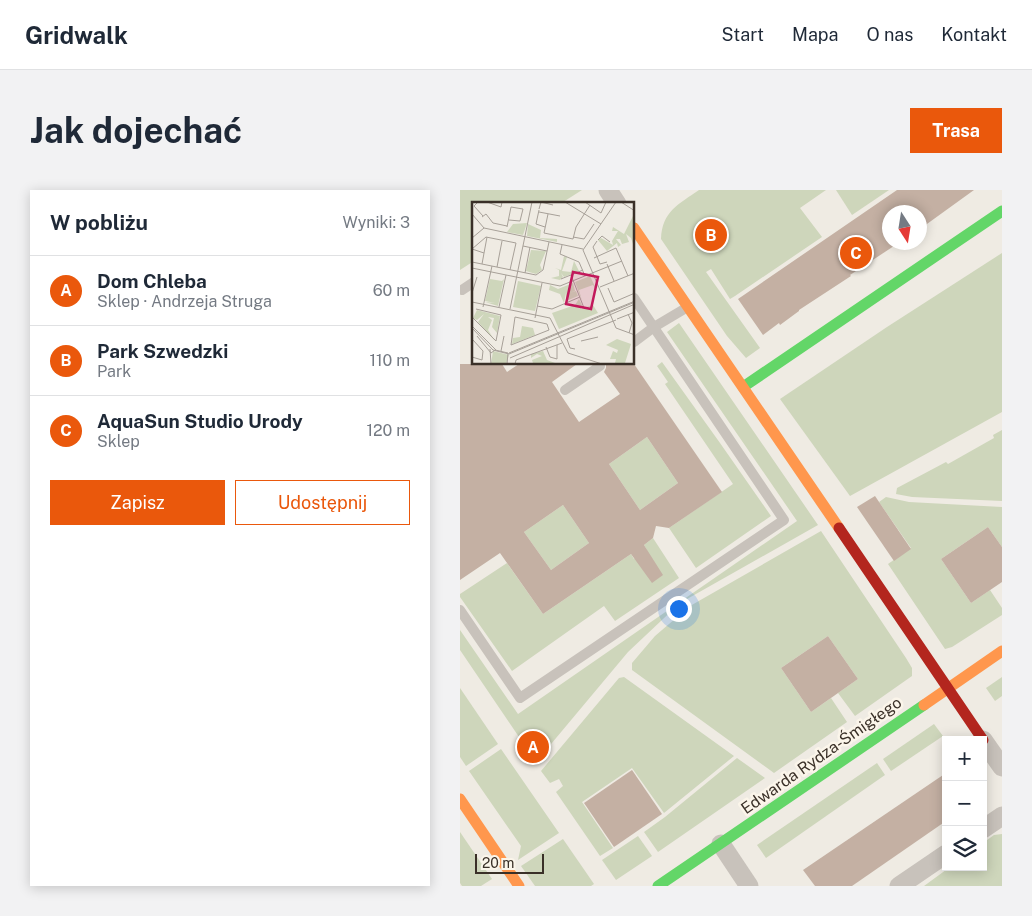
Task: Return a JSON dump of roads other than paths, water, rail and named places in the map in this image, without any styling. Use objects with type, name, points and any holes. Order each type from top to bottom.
[{"type":"street","points":[[608,190],[616,202]]},
{"type":"street","points":[[743,387],[1002,211]]},
{"type":"street","points":[[635,230],[980,736]]},
{"type":"street","name":"Edwarda Rydza-Śmigłego","points":[[658,886],[1002,651]]},
{"type":"street","points":[[987,746],[1002,767]]},
{"type":"street","points":[[460,799],[519,886]]},
{"type":"street","points":[[987,826],[1002,816]]},
{"type":"street","points":[[721,844],[749,886]]},
{"type":"street","points":[[899,886],[942,857]]},
{"type":"lane","points":[[635,251],[644,244]]},
{"type":"lane","points":[[462,290],[472,283]]},
{"type":"lane","points":[[460,610],[520,698],[784,520],[635,299]]},
{"type":"lane","points":[[635,341],[687,307]]},
{"type":"lane","points":[[565,390],[600,366]]},
{"type":"place","name":"Park Szwedzki","points":[[711,235]]},
{"type":"place","name":"AquaSun Studio Urody","points":[[856,253]]},
{"type":"place","name":"Dom Chleba","points":[[533,747]]}]
